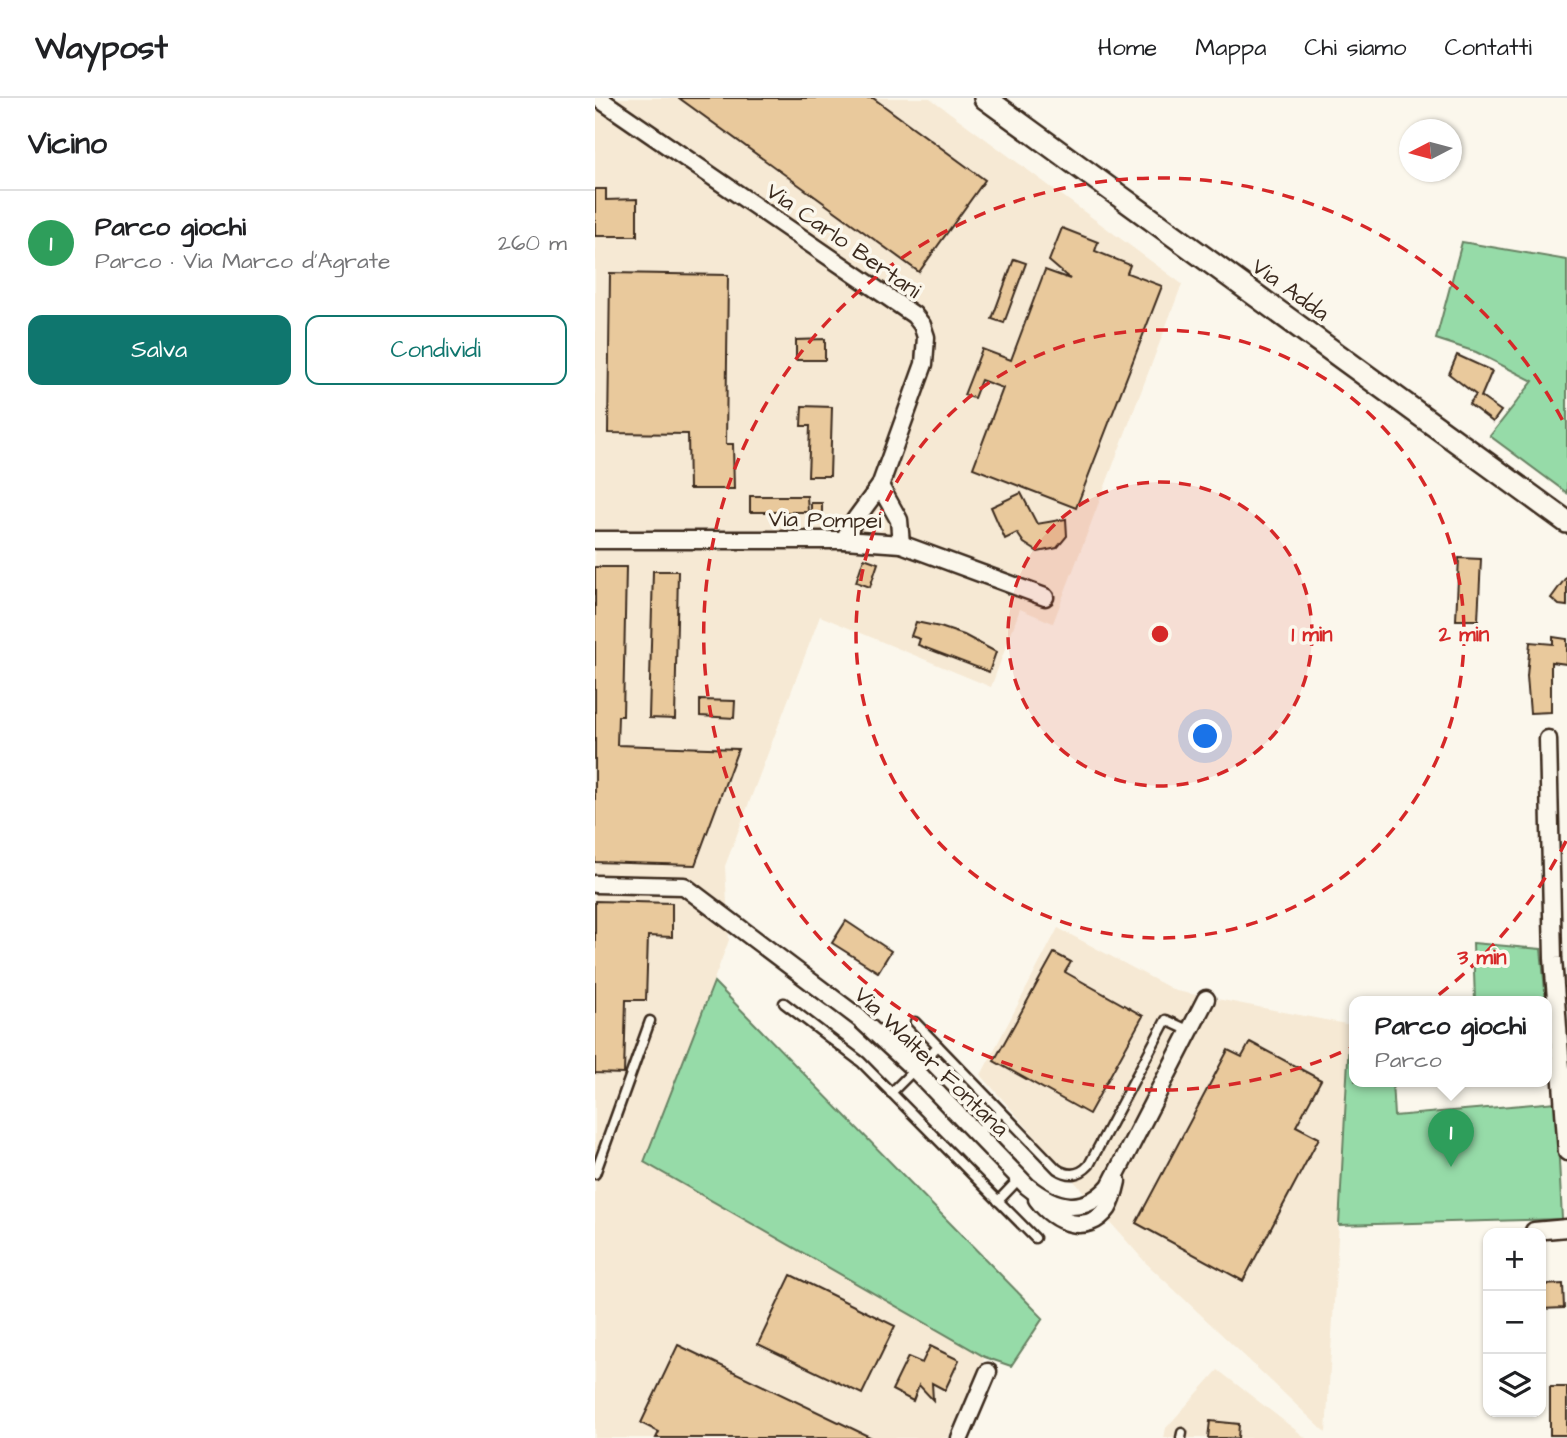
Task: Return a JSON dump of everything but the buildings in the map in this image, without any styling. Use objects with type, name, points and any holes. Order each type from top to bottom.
[{"type":"main road","name":"Via Adda","points":[[985,98],[1567,522]]},
{"type":"street","name":"Via Carlo Bertani","points":[[597,98],[914,315],[922,326],[926,337],[924,365],[880,486],[852,523],[844,540]]},
{"type":"street","points":[[880,486],[899,520],[901,544]]},
{"type":"street","name":"Via Pompei","points":[[595,540],[844,540],[901,544],[1045,597]]},
{"type":"street","points":[[1548,738],[1567,1152]]},
{"type":"street","name":"Via Walter Fontana","points":[[595,884],[684,886],[859,1018],[915,1070],[1055,1217],[1069,1224],[1084,1224],[1098,1218],[1109,1207],[1121,1166],[1206,999]]},
{"type":"street","points":[[1546,1230],[1567,1228]]},
{"type":"street","points":[[960,1438],[988,1371]]},
{"type":"lane","points":[[784,1003],[861,1062],[1035,1238]]},
{"type":"lane","points":[[915,1023],[1058,1170],[1069,1174],[1079,1173],[1089,1165],[1166,1020],[1191,1031]]},
{"type":"lane","points":[[595,1174],[650,1021]]},
{"type":"lane","points":[[891,1093],[938,1046]]},
{"type":"lane","points":[[976,1133],[1001,1113]]},
{"type":"lane","points":[[998,1201],[1024,1182]]},
{"type":"shaded area","points":[[595,98],[930,98],[1182,284],[1053,623],[1020,609],[991,687],[820,616],[725,866],[729,940],[644,1162],[985,1357],[948,1438],[595,1438]]},
{"type":"shaded area","points":[[1058,928],[1176,991],[1349,1025],[1326,1433],[1146,1263],[981,1075]]},
{"type":"shaded area","points":[[1218,1370],[1306,1438],[1164,1438],[1166,1428]]},
{"type":"green space","points":[[1462,242],[1567,260],[1567,493],[1490,436],[1533,381],[1476,352],[1436,339]]},
{"type":"green space","points":[[1473,943],[1541,949],[1546,996],[1475,996]]},
{"type":"green space","points":[[714,982],[1043,1318],[1011,1366],[985,1357],[644,1162]]},
{"type":"green space","points":[[1349,1041],[1349,1087],[1392,1087],[1394,1116],[1556,1102],[1562,1219],[1339,1225]]},
{"type":"place","name":"Parco giochi","points":[[1451,1167]]}]
